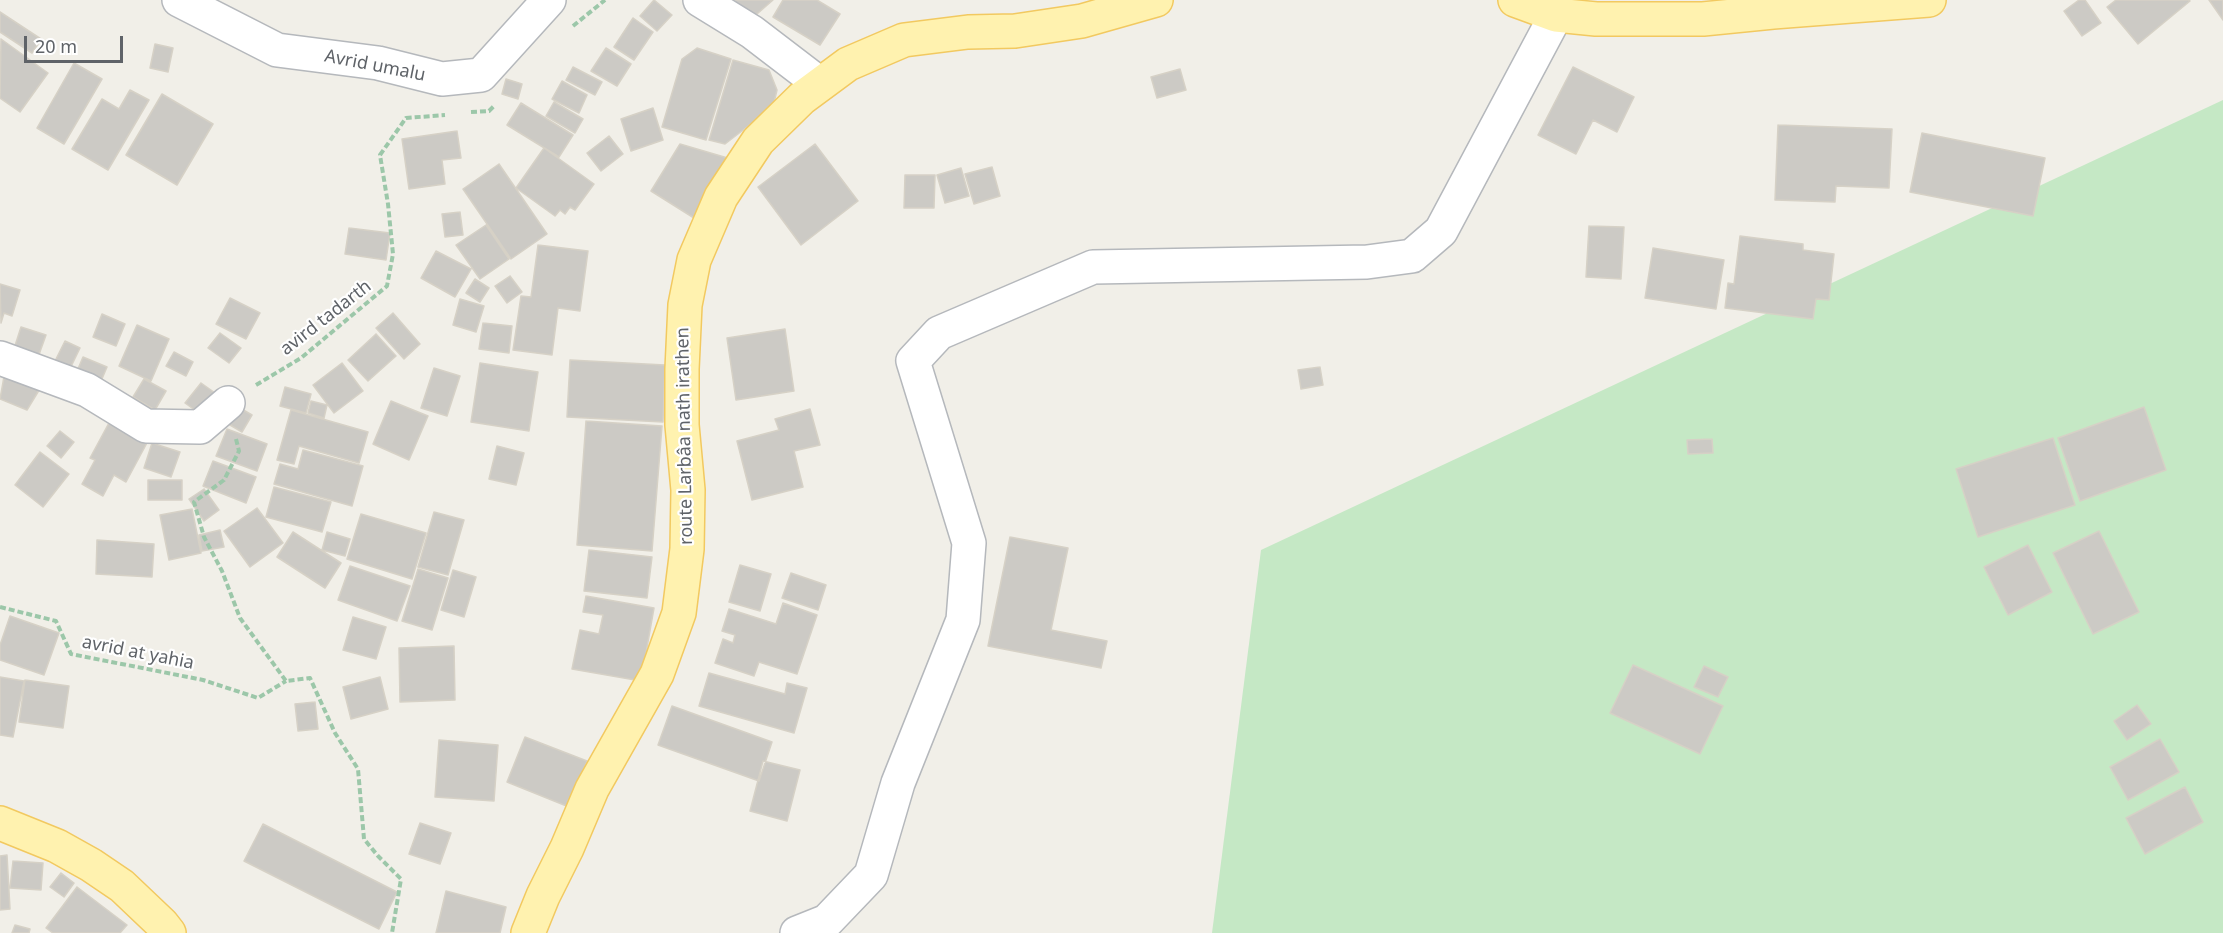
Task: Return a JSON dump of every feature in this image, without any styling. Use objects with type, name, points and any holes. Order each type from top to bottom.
[{"type":"main road","name":"route Larbâa nath irathen","points":[[528,933],[592,789],[657,674],[679,613],[687,549],[688,490],[682,425],[685,305],[694,260],[721,197],[758,141],[802,98],[848,64],[904,40],[968,32],[1015,31],[1082,21],[1156,0]]},
{"type":"main road","points":[[1515,0],[1556,15],[1596,19],[1703,19],[1929,0]]},
{"type":"main road","points":[[0,823],[57,846],[91,865],[122,886],[169,933]]},
{"type":"street","name":"Avrid umalu","points":[[179,0],[277,50],[378,63],[442,79],[481,75],[549,0]]},
{"type":"street","points":[[700,0],[752,33],[820,84]]},
{"type":"street","points":[[797,933],[827,921],[871,875],[898,783],[963,621],[969,543],[913,361],[939,333],[1093,267],[1366,262],[1412,255],[1442,231],[1556,15]]},
{"type":"street","points":[[0,358],[87,390],[146,426],[200,427],[228,403]]},
{"type":"path","points":[[568,30],[605,0]]},
{"type":"path","points":[[466,113],[489,111],[497,102]]},
{"type":"path","name":"avird tadarth","points":[[228,403],[301,358],[387,286],[393,254],[380,155],[406,118],[454,114]]},
{"type":"path","points":[[228,403],[238,451],[224,480],[194,502],[204,537],[222,571],[240,618],[286,681],[310,678],[335,733],[358,769],[364,839],[401,879],[392,933]]},
{"type":"path","name":"avrid at yahia","points":[[0,607],[56,621],[71,654],[203,680],[258,698],[286,681]]},
{"type":"green space","points":[[2223,100],[2223,933],[1212,933],[1261,550]]},
{"type":"building","points":[[654,0],[672,15],[657,31],[640,16]]},
{"type":"building","points":[[736,0],[773,0],[749,21],[733,3]]},
{"type":"building","points":[[783,0],[817,0],[840,14],[820,45],[773,17]]},
{"type":"building","points":[[2079,0],[2085,0],[2101,23],[2082,36],[2064,11]]},
{"type":"building","points":[[2116,0],[2190,1],[2138,44],[2107,7]]},
{"type":"building","points":[[2209,0],[2223,0],[2223,20]]},
{"type":"building","points":[[0,12],[41,39],[32,53],[0,32]]},
{"type":"building","points":[[633,18],[653,32],[634,60],[614,47]]},
{"type":"building","points":[[1,39],[48,73],[20,112],[0,98]]},
{"type":"building","points":[[155,44],[173,48],[168,72],[150,68]]},
{"type":"building","points":[[606,48],[631,64],[617,86],[591,71]]},
{"type":"building","points":[[697,48],[731,59],[706,140],[662,127],[682,59]]},
{"type":"building","points":[[733,60],[769,70],[777,90],[773,107],[725,144],[709,140]]},
{"type":"building","points":[[74,63],[102,79],[64,144],[37,128]]},
{"type":"building","points":[[573,67],[602,82],[595,95],[566,80]]},
{"type":"building","points":[[1573,67],[1634,97],[1617,132],[1593,120],[1576,154],[1538,135]]},
{"type":"building","points":[[1180,69],[1186,90],[1157,98],[1151,77]]},
{"type":"building","points":[[506,79],[522,84],[518,99],[502,94]]},
{"type":"building","points":[[562,81],[587,95],[579,113],[552,99]]},
{"type":"building","points":[[130,90],[149,100],[108,170],[72,149],[102,99],[119,109]]},
{"type":"building","points":[[162,94],[213,124],[177,185],[126,155]]},
{"type":"building","points":[[554,102],[583,119],[575,133],[546,116]]},
{"type":"building","points":[[521,103],[573,135],[559,157],[507,125]]},
{"type":"building","points":[[653,108],[663,140],[631,151],[621,119]]},
{"type":"building","points":[[1778,125],[1892,129],[1889,188],[1836,186],[1835,202],[1775,200]]},
{"type":"building","points":[[457,131],[461,158],[442,160],[445,184],[409,189],[402,139]]},
{"type":"building","points":[[1922,133],[2045,158],[2033,216],[1910,192]]},
{"type":"building","points":[[609,136],[623,154],[601,171],[587,153]]},
{"type":"building","points":[[680,144],[731,159],[694,218],[651,191]]},
{"type":"building","points":[[815,144],[858,201],[801,245],[758,187]]},
{"type":"building","points":[[544,148],[594,184],[575,210],[570,207],[565,214],[560,210],[555,216],[516,188]]},
{"type":"building","points":[[499,164],[547,234],[511,259],[463,189]]},
{"type":"building","points":[[992,167],[1000,196],[974,204],[965,174]]},
{"type":"building","points":[[961,168],[969,196],[945,203],[937,175]]},
{"type":"building","points":[[905,175],[935,175],[934,208],[904,208]]},
{"type":"building","points":[[460,212],[463,235],[445,237],[442,214]]},
{"type":"building","points":[[486,225],[509,259],[480,279],[456,245]]},
{"type":"building","points":[[1589,226],[1624,227],[1621,279],[1586,277]]},
{"type":"building","points":[[349,228],[390,233],[386,260],[345,254]]},
{"type":"building","points":[[1740,236],[1803,244],[1803,250],[1834,254],[1829,300],[1816,299],[1813,319],[1725,308],[1728,283],[1734,284]]},
{"type":"building","points":[[538,245],[588,251],[580,311],[558,308],[552,355],[513,350],[521,296],[531,297]]},
{"type":"building","points":[[1653,248],[1724,260],[1716,309],[1645,298]]},
{"type":"building","points":[[436,251],[471,269],[455,297],[421,278]]},
{"type":"building","points":[[510,276],[522,292],[507,303],[495,286]]},
{"type":"building","points":[[475,279],[489,288],[480,302],[466,293]]},
{"type":"building","points":[[0,284],[20,290],[12,316],[4,313],[1,323]]},
{"type":"building","points":[[230,298],[260,313],[246,339],[216,324]]},
{"type":"building","points":[[460,299],[484,306],[476,332],[453,325]]},
{"type":"building","points":[[393,313],[420,344],[404,359],[376,328]]},
{"type":"building","points":[[102,314],[125,324],[116,346],[93,337]]},
{"type":"building","points":[[483,323],[512,326],[509,353],[479,349]]},
{"type":"building","points":[[137,325],[169,339],[151,381],[119,366]]},
{"type":"building","points":[[21,327],[46,335],[36,363],[12,355]]},
{"type":"building","points":[[785,329],[794,391],[736,400],[727,338]]},
{"type":"building","points":[[220,333],[241,348],[229,363],[208,348]]},
{"type":"building","points":[[376,334],[396,356],[368,381],[348,360]]},
{"type":"building","points":[[65,341],[80,348],[67,375],[52,367]]},
{"type":"building","points":[[174,352],[193,362],[186,376],[166,366]]},
{"type":"building","points":[[83,357],[107,367],[96,393],[72,383]]},
{"type":"building","points":[[570,360],[665,365],[663,422],[567,417]]},
{"type":"building","points":[[342,363],[363,391],[334,413],[313,385]]},
{"type":"building","points":[[480,363],[538,372],[529,431],[471,422]]},
{"type":"building","points":[[1320,367],[1323,385],[1301,389],[1298,370]]},
{"type":"building","points":[[434,368],[460,376],[447,416],[421,408]]},
{"type":"building","points":[[5,371],[41,387],[27,410],[0,399]]},
{"type":"building","points":[[144,379],[166,391],[155,410],[133,397]]},
{"type":"building","points":[[201,383],[218,395],[203,416],[185,403]]},
{"type":"building","points":[[285,387],[311,394],[306,413],[280,406]]},
{"type":"building","points":[[311,401],[327,405],[324,418],[308,413]]},
{"type":"building","points":[[391,401],[428,416],[409,460],[373,444]]},
{"type":"building","points":[[2144,407],[2166,470],[2080,501],[2058,438]]},
{"type":"building","points":[[240,408],[252,415],[242,432],[230,425]]},
{"type":"building","points":[[810,409],[820,445],[794,451],[803,487],[752,500],[737,441],[779,430],[775,419]]},
{"type":"building","points":[[291,410],[368,432],[359,463],[299,446],[294,464],[277,460]]},
{"type":"building","points":[[110,421],[148,441],[126,482],[114,475],[103,496],[82,484],[95,460],[90,458]]},
{"type":"building","points":[[586,421],[662,426],[652,551],[577,545]]},
{"type":"building","points":[[227,429],[267,444],[257,471],[216,456]]},
{"type":"building","points":[[60,431],[74,442],[61,458],[47,446]]},
{"type":"building","points":[[2053,438],[2075,505],[1978,537],[1956,469]]},
{"type":"building","points":[[1712,439],[1713,453],[1688,454],[1687,440]]},
{"type":"building","points":[[152,443],[180,452],[171,477],[144,468]]},
{"type":"building","points":[[497,446],[524,453],[516,485],[489,479]]},
{"type":"building","points":[[303,450],[363,466],[352,506],[274,484],[280,464],[298,469]]},
{"type":"building","points":[[40,452],[69,474],[43,507],[15,485]]},
{"type":"building","points":[[213,461],[256,477],[246,503],[203,486]]},
{"type":"building","points":[[148,480],[182,480],[182,500],[148,500]]},
{"type":"building","points":[[274,487],[331,502],[322,532],[266,517]]},
{"type":"building","points":[[204,489],[219,510],[204,521],[189,499]]},
{"type":"building","points":[[257,508],[283,543],[250,567],[224,531]]},
{"type":"building","points":[[192,509],[201,553],[169,560],[160,515]]},
{"type":"building","points":[[434,512],[464,520],[448,575],[418,567]]},
{"type":"building","points":[[361,514],[426,533],[412,579],[347,559]]},
{"type":"building","points":[[220,530],[224,547],[202,551],[199,535]]},
{"type":"building","points":[[2099,531],[2139,612],[2093,634],[2053,553]]},
{"type":"building","points":[[293,532],[341,563],[325,588],[277,557]]},
{"type":"building","points":[[327,532],[350,539],[345,556],[322,550]]},
{"type":"building","points":[[1010,537],[1068,548],[1051,630],[1107,641],[1101,668],[988,646]]},
{"type":"building","points":[[97,540],[154,544],[152,577],[96,574]]},
{"type":"building","points":[[2028,545],[2052,592],[2008,615],[1984,567]]},
{"type":"building","points":[[589,550],[652,557],[647,598],[584,591]]},
{"type":"building","points":[[740,565],[771,574],[760,611],[729,602]]},
{"type":"building","points":[[350,566],[410,586],[397,621],[338,600]]},
{"type":"building","points":[[418,569],[448,578],[432,630],[402,621]]},
{"type":"building","points":[[453,570],[476,577],[464,617],[441,610]]},
{"type":"building","points":[[791,573],[826,585],[818,610],[782,598]]},
{"type":"building","points":[[586,596],[654,608],[641,681],[572,669],[580,630],[599,634],[603,615],[583,612]]},
{"type":"building","points":[[783,603],[817,615],[797,674],[759,662],[754,676],[715,663],[723,639],[733,643],[735,635],[722,631],[729,609],[776,624]]},
{"type":"building","points":[[10,616],[59,633],[44,675],[0,660],[0,645]]},
{"type":"building","points":[[353,617],[386,627],[376,659],[343,650]]},
{"type":"building","points":[[454,646],[455,700],[400,702],[399,648]]},
{"type":"building","points":[[1633,665],[1723,706],[1700,754],[1610,713]]},
{"type":"building","points":[[1704,666],[1728,677],[1718,697],[1694,687]]},
{"type":"building","points":[[709,673],[785,694],[787,683],[807,688],[794,733],[699,706]]},
{"type":"building","points":[[0,677],[24,681],[13,737],[0,735]]},
{"type":"building","points":[[380,677],[388,709],[351,719],[343,687]]},
{"type":"building","points":[[25,680],[69,686],[63,728],[19,722]]},
{"type":"building","points":[[315,702],[318,729],[298,731],[295,704]]},
{"type":"building","points":[[2137,705],[2151,724],[2127,740],[2114,721]]},
{"type":"building","points":[[672,706],[772,742],[759,781],[658,745]]},
{"type":"building","points":[[525,737],[587,761],[569,807],[507,782]]},
{"type":"building","points":[[2160,739],[2179,772],[2128,800],[2110,767]]},
{"type":"building","points":[[439,740],[498,745],[494,801],[435,797]]},
{"type":"building","points":[[763,761],[800,770],[787,821],[750,811]]},
{"type":"building","points":[[2185,787],[2203,822],[2145,854],[2126,818]]},
{"type":"building","points":[[420,823],[451,833],[440,864],[409,854]]},
{"type":"building","points":[[263,824],[397,892],[379,929],[244,861]]},
{"type":"building","points":[[7,855],[10,909],[0,910],[0,856]]},
{"type":"building","points":[[13,861],[43,863],[41,890],[10,888]]},
{"type":"building","points":[[61,873],[74,883],[64,897],[50,887]]},
{"type":"building","points":[[77,887],[127,925],[120,933],[53,933],[46,928]]},
{"type":"building","points":[[446,891],[506,907],[500,933],[436,933]]},
{"type":"building","points":[[15,925],[30,929],[29,933],[12,933]]}]
